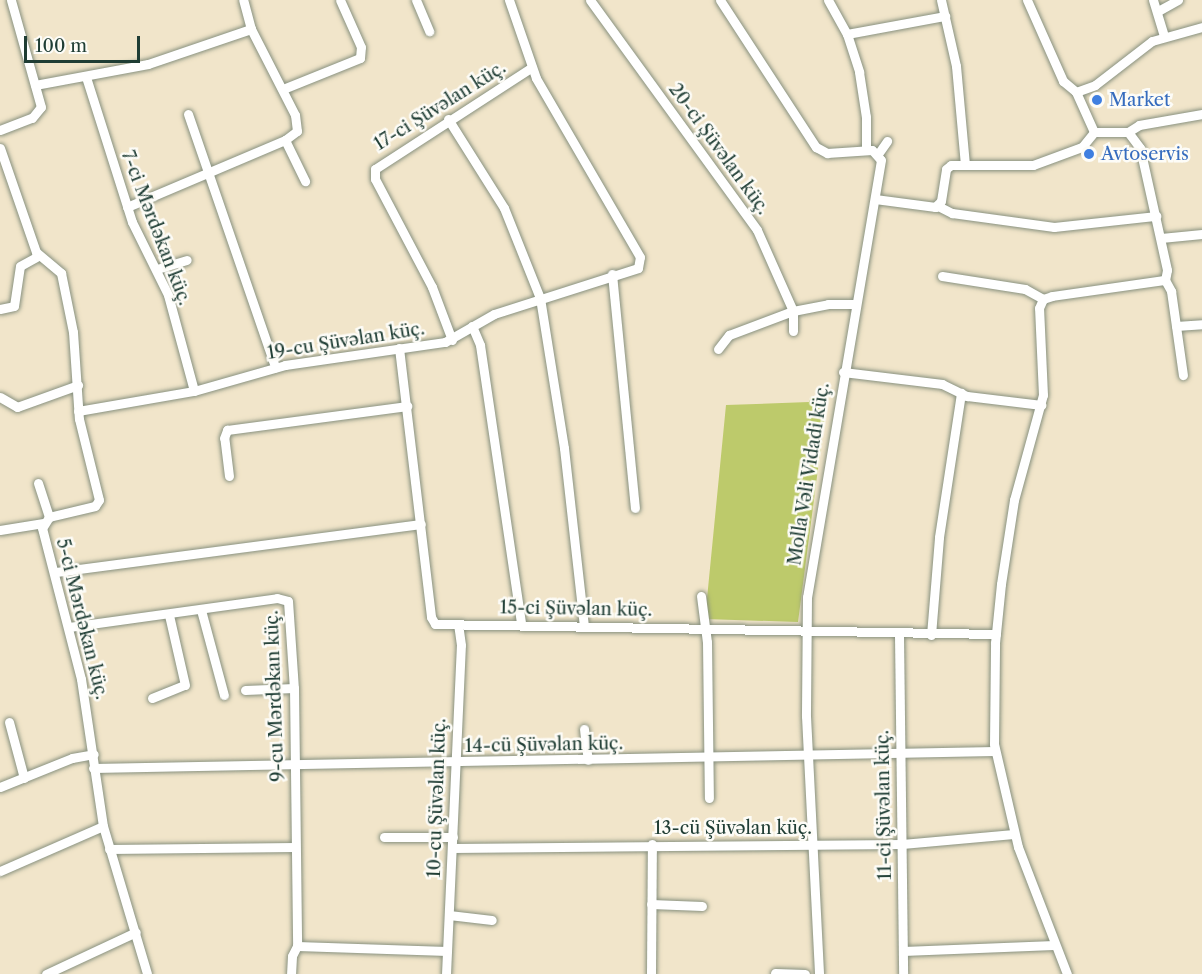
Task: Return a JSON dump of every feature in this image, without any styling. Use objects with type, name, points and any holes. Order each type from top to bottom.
[{"type":"street","points":[[0,3],[10,0],[41,107],[38,115],[0,130]]},
{"type":"street","points":[[127,207],[285,140],[298,126],[251,29],[243,0]]},
{"type":"street","points":[[282,89],[360,58],[361,47],[340,0]]},
{"type":"street","points":[[416,0],[429,31]]},
{"type":"street","name":"19-cu Şüvəlan küç.","points":[[78,411],[194,391],[275,368],[452,340],[494,314],[638,267],[640,256],[532,67],[509,0]]},
{"type":"street","name":"20-ci Şüvəlan küç.","points":[[590,0],[757,230],[793,311],[793,331]]},
{"type":"street","points":[[720,0],[816,147],[826,153],[866,149],[878,154],[887,141]]},
{"type":"street","points":[[828,0],[847,34],[862,84],[866,149]]},
{"type":"street","points":[[941,0],[961,100],[965,165]]},
{"type":"street","points":[[1027,0],[1063,81],[1076,92],[1094,132]]},
{"type":"street","points":[[1153,0],[1164,36]]},
{"type":"street","points":[[1158,11],[1178,0]]},
{"type":"street","points":[[847,34],[869,27],[945,16]]},
{"type":"street","points":[[1076,92],[1095,85],[1142,46],[1164,36],[1202,27]]},
{"type":"street","points":[[35,85],[86,77],[184,55],[251,29]]},
{"type":"street","name":"17-ci Şüvəlan küç.","points":[[452,340],[432,287],[374,173],[378,165],[532,67]]},
{"type":"street","name":"7-ci Mərdəkan küç.","points":[[86,77],[138,237],[157,269],[194,391]]},
{"type":"street","points":[[188,114],[211,172],[275,368]]},
{"type":"street","points":[[1094,132],[1128,132],[1139,125],[1202,114]]},
{"type":"street","points":[[448,119],[504,208],[540,298],[564,448],[584,626]]},
{"type":"street","points":[[938,206],[946,169],[965,165],[1010,167],[1045,163],[1082,147],[1094,132]]},
{"type":"street","points":[[1128,132],[1140,148],[1161,238],[1167,270],[1165,280],[1176,326],[1183,375]]},
{"type":"street","points":[[285,140],[305,181]]},
{"type":"street","points":[[0,148],[38,256],[20,267],[14,306],[0,309]]},
{"type":"street","name":"Molla Vəli Vidadi küç.","points":[[819,974],[809,758],[806,631],[810,570],[881,165],[878,154]]},
{"type":"street","points":[[875,199],[924,208],[938,206],[952,213],[1054,227],[1156,216]]},
{"type":"street","points":[[1161,238],[1202,234]]},
{"type":"street","name":"5-ci Mərdəkan küç.","points":[[38,256],[57,268],[63,280],[78,385],[78,411],[99,500],[95,506],[46,520],[94,754],[93,768],[103,826],[147,974]]},
{"type":"street","points":[[157,269],[187,260]]},
{"type":"street","points":[[612,274],[635,508]]},
{"type":"street","points":[[942,276],[1025,289],[1043,299],[1165,280]]},
{"type":"street","points":[[1043,299],[1039,308],[1044,375],[1041,405],[1014,500],[996,634],[995,751],[1014,834],[1054,945],[1067,974]]},
{"type":"street","points":[[718,350],[729,334],[793,311],[828,304],[855,304]]},
{"type":"street","points":[[1176,326],[1202,324]]},
{"type":"street","points":[[472,326],[480,345],[521,624]]},
{"type":"street","name":"15-ci Şüvəlan küç.","points":[[399,348],[432,621],[458,624],[704,628],[899,635],[996,634]]},
{"type":"street","points":[[843,372],[942,384],[961,393],[1041,405]]},
{"type":"street","points":[[0,397],[17,407],[78,385]]},
{"type":"street","points":[[931,635],[939,537],[961,393]]},
{"type":"street","points":[[229,476],[224,438],[231,428],[407,406]]},
{"type":"street","points":[[0,531],[46,520],[38,483]]},
{"type":"street","points":[[56,572],[422,525]]},
{"type":"street","points":[[700,596],[704,628],[709,798]]},
{"type":"street","name":"9-cu Mərdəkan küç.","points":[[69,627],[285,599],[290,610],[294,688],[297,946],[292,956],[291,974]]},
{"type":"street","points":[[201,610],[224,695]]},
{"type":"street","points":[[152,698],[185,685],[169,615]]},
{"type":"street","name":"10-cu Şüvəlan küç.","points":[[448,974],[458,624]]},
{"type":"street","name":"11-ci Şüvəlan küç.","points":[[899,635],[903,974]]},
{"type":"street","points":[[245,690],[294,688]]},
{"type":"street","points":[[9,722],[24,778]]},
{"type":"street","points":[[584,729],[588,760]]},
{"type":"street","name":"14-cü Şüvəlan küç.","points":[[93,768],[809,758],[995,751]]},
{"type":"street","points":[[0,787],[72,758],[94,754]]},
{"type":"street","points":[[0,871],[103,826]]},
{"type":"street","name":"13-cü Şüvəlan küç.","points":[[452,848],[652,844],[902,844],[1014,834]]},
{"type":"street","points":[[384,837],[453,837]]},
{"type":"street","points":[[651,974],[652,844]]},
{"type":"street","points":[[109,849],[295,848]]},
{"type":"street","points":[[651,904],[702,906]]},
{"type":"street","points":[[449,915],[492,920]]},
{"type":"street","points":[[46,974],[136,932]]},
{"type":"street","points":[[903,951],[1054,945]]},
{"type":"street","points":[[297,946],[447,951]]},
{"type":"street","points":[[775,973],[806,974]]},
{"type":"green space","points":[[811,397],[827,400],[798,622],[705,619],[726,405],[809,402]]},
{"type":"place","name":"Market","points":[[1097,100]]},
{"type":"place","name":"Avtoservis","points":[[1089,154]]}]
